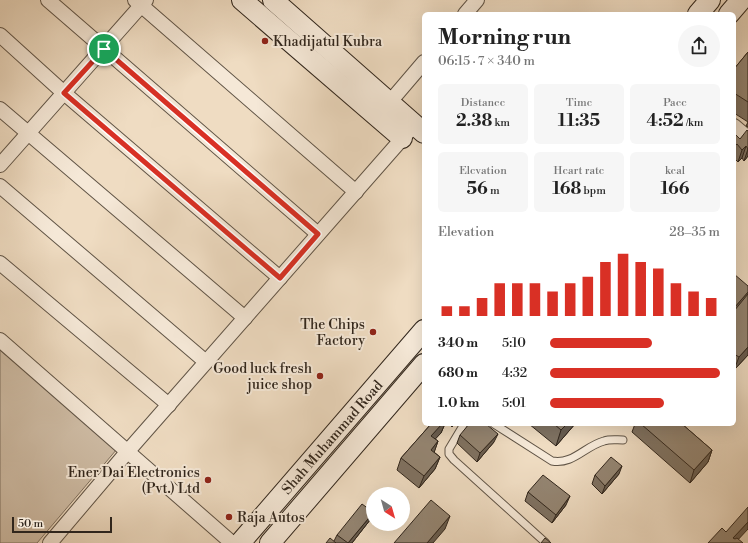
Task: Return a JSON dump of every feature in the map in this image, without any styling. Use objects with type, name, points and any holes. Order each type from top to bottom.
[{"type":"main road","points":[[242,0],[414,132]]},
{"type":"main road","points":[[273,0],[389,103],[414,132]]},
{"type":"main road","points":[[700,12],[710,0]]},
{"type":"main road","points":[[731,12],[741,0]]},
{"type":"main road","name":"Shah Muhammad Road","points":[[240,543],[422,332]]},
{"type":"main road","name":"Shah Muhammad Road","points":[[270,543],[422,367]]},
{"type":"street","points":[[48,0],[318,234]]},
{"type":"street","points":[[0,165],[104,49],[141,2],[356,192]]},
{"type":"street","points":[[0,35],[64,93],[280,278]]},
{"type":"street","points":[[389,103],[422,64]]},
{"type":"street","points":[[0,109],[245,318]]},
{"type":"street","points":[[736,128],[748,138]]},
{"type":"street","points":[[50,543],[128,451],[318,234],[414,132]]},
{"type":"street","points":[[0,186],[206,362]]},
{"type":"street","points":[[0,263],[169,405]]},
{"type":"street","points":[[0,340],[232,543]]},
{"type":"lane","points":[[463,426],[449,449],[450,454],[460,465],[546,543]]},
{"type":"lane","points":[[497,426],[552,461],[559,462],[569,460],[602,441],[612,439],[623,440]]},
{"type":"shaded area","points":[[0,350],[117,449],[37,543],[0,543]]},
{"type":"building","points":[[748,52],[748,102],[736,94],[736,67]]},
{"type":"building","points":[[747,130],[748,149],[746,146],[742,150],[737,144],[736,145],[736,135],[740,139]]},
{"type":"building","points":[[736,276],[748,286],[748,292],[736,306]]},
{"type":"building","points":[[748,294],[748,347],[739,357],[736,355],[736,309]]},
{"type":"building","points":[[429,426],[440,426],[431,436],[438,441],[431,450],[440,457],[424,476],[401,458]]},
{"type":"building","points":[[467,426],[488,426],[498,434],[480,453],[460,435]]},
{"type":"building","points":[[556,426],[565,426],[561,430]]},
{"type":"building","points":[[643,426],[684,426],[712,450],[694,470]]},
{"type":"building","points":[[611,457],[622,466],[605,486],[595,475]]},
{"type":"building","points":[[543,475],[570,496],[556,515],[528,492]]},
{"type":"building","points":[[431,500],[450,516],[427,543],[394,543],[404,531],[410,531],[410,524]]},
{"type":"building","points":[[362,504],[366,507],[366,521],[348,543],[337,535]]},
{"type":"building","points":[[748,507],[748,522],[733,538],[737,538],[743,543],[708,543],[722,528],[726,532]]},
{"type":"building","points":[[330,538],[336,543],[326,543]]},
{"type":"building","points":[[545,538],[551,543],[541,543]]},
{"type":"place","name":"Khadijatul Kubra","points":[[265,41]]},
{"type":"place","name":"The Chips Factory","points":[[373,332]]},
{"type":"place","name":"Good luck fresh juice shop","points":[[320,376]]},
{"type":"place","name":"Ener Dai Electronics (Pvt.) Ltd","points":[[208,480]]},
{"type":"place","name":"Raja Autos","points":[[229,517]]},
{"type":"route","points":[[104,49],[318,234],[280,278],[64,93],[104,49]]}]
